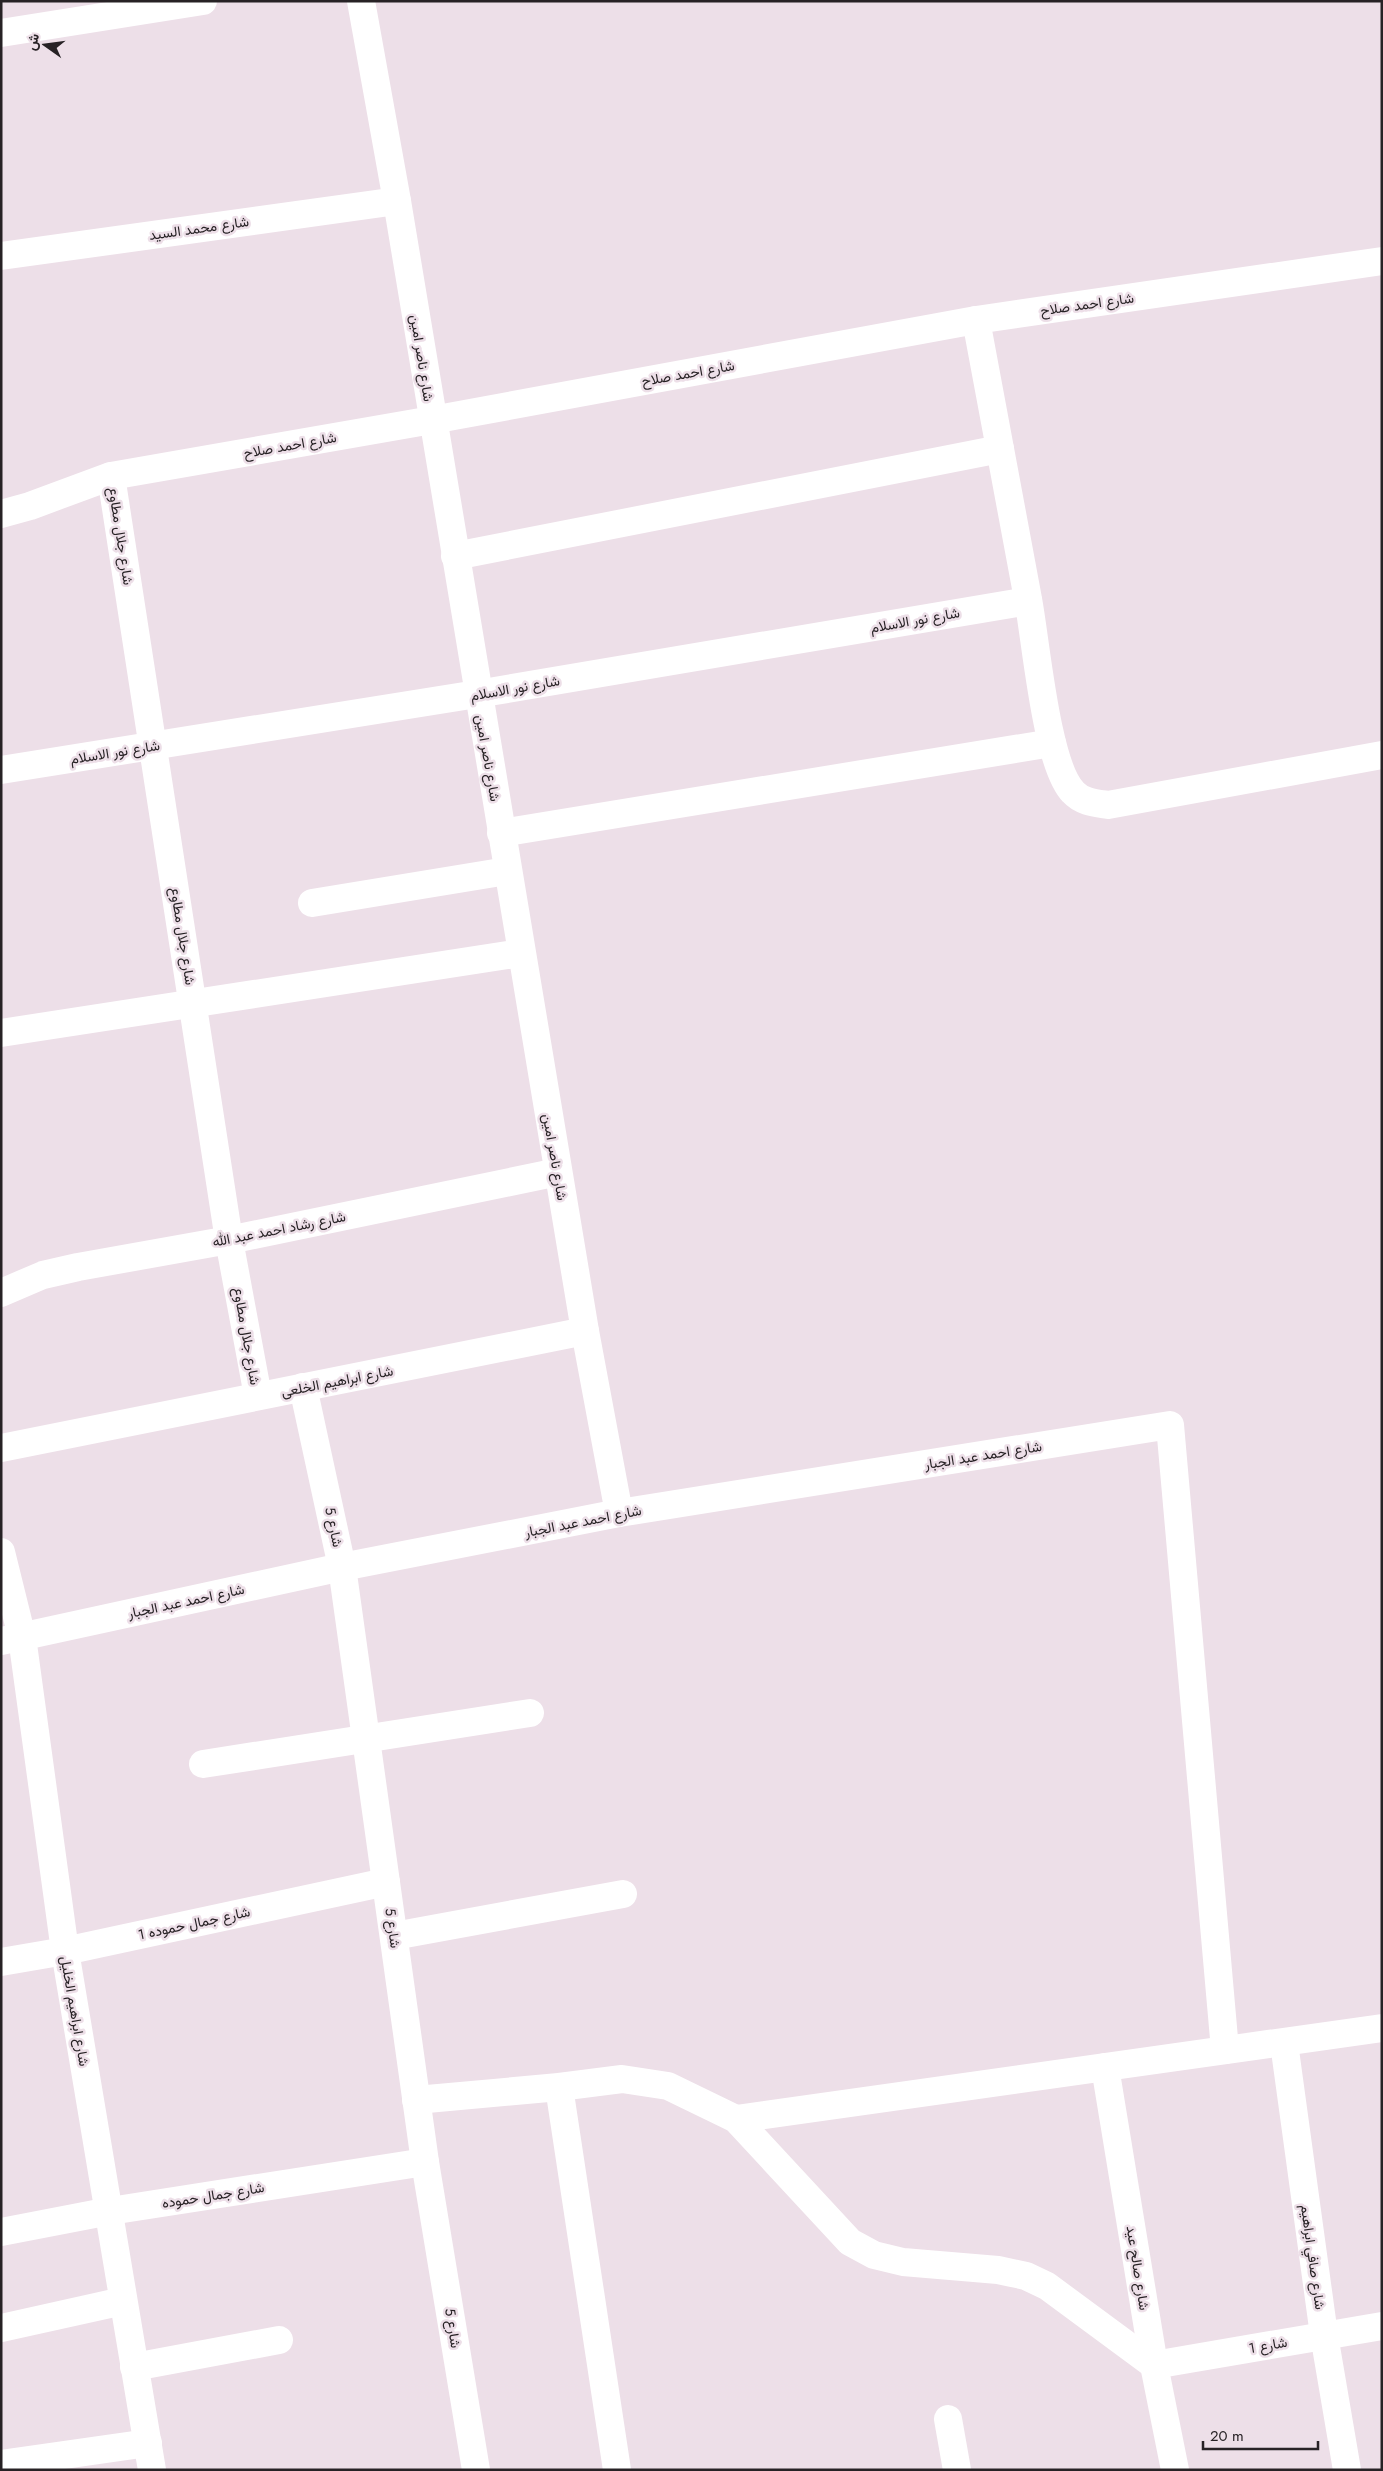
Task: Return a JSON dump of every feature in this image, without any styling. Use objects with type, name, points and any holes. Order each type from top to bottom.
[{"type":"street","points":[[1,33],[203,1]]},
{"type":"street","name":"شارع ناصر امين","points":[[362,1],[585,1331],[619,1513]]},
{"type":"street","name":"شارع محمد السيد","points":[[1,256],[397,201]]},
{"type":"street","name":"شارع احمد صلاح","points":[[1,514],[30,506],[111,476],[432,420],[976,320],[1382,260]]},
{"type":"street","points":[[976,320],[1052,743],[1073,793],[1084,801],[1108,805],[1382,755]]},
{"type":"street","points":[[455,556],[1000,449]]},
{"type":"street","name":"شارع جلال مطاوع","points":[[111,476],[229,1240],[258,1396]]},
{"type":"street","name":"شارع نور الاسلام","points":[[1,770],[478,694],[1028,601]]},
{"type":"street","points":[[501,833],[1052,743]]},
{"type":"street","points":[[312,903],[508,871]]},
{"type":"street","points":[[1,1033],[521,953]]},
{"type":"street","name":"شارع رشاد احمد عبد الله","points":[[1,1293],[43,1275],[78,1267],[229,1240],[558,1172]]},
{"type":"street","name":"شارع ابراهيم الخلعى","points":[[1,1448],[585,1331]]},
{"type":"street","name":"شارع 5","points":[[303,1387],[342,1567],[425,2162],[476,2470]]},
{"type":"street","name":"شارع احمد عبد الجبار","points":[[12,1639],[342,1567],[619,1513],[1170,1425],[1225,2050]]},
{"type":"street","name":"شارع ابراهيم الخليل","points":[[1,1552],[12,1639],[110,2211],[123,2301],[152,2470]]},
{"type":"street","points":[[203,1764],[530,1713]]},
{"type":"street","name":"شارع جمال حموده 1","points":[[1,1962],[64,1951],[386,1882]]},
{"type":"street","points":[[394,1936],[624,1894]]},
{"type":"street","points":[[736,2119],[1382,2028]]},
{"type":"street","name":"شارع صافي ابراهيم","points":[[1284,2043],[1324,2335],[1347,2470]]},
{"type":"street","name":"شارع صالح عيد","points":[[1105,2067],[1154,2365],[1175,2470]]},
{"type":"street","points":[[416,2100],[560,2087],[622,2079],[668,2086],[736,2119],[850,2242],[874,2255],[903,2262],[998,2270],[1026,2276],[1048,2286],[1154,2365]]},
{"type":"street","points":[[560,2087],[617,2470]]},
{"type":"street","name":"شارع جمال حموده","points":[[1,2232],[110,2211],[425,2162]]},
{"type":"street","points":[[1,2328],[123,2301]]},
{"type":"street","name":"شارع 1","points":[[1154,2365],[1382,2326]]},
{"type":"street","points":[[134,2367],[279,2340]]},
{"type":"street","points":[[948,2419],[957,2470]]},
{"type":"street","points":[[1,2464],[148,2443]]}]
